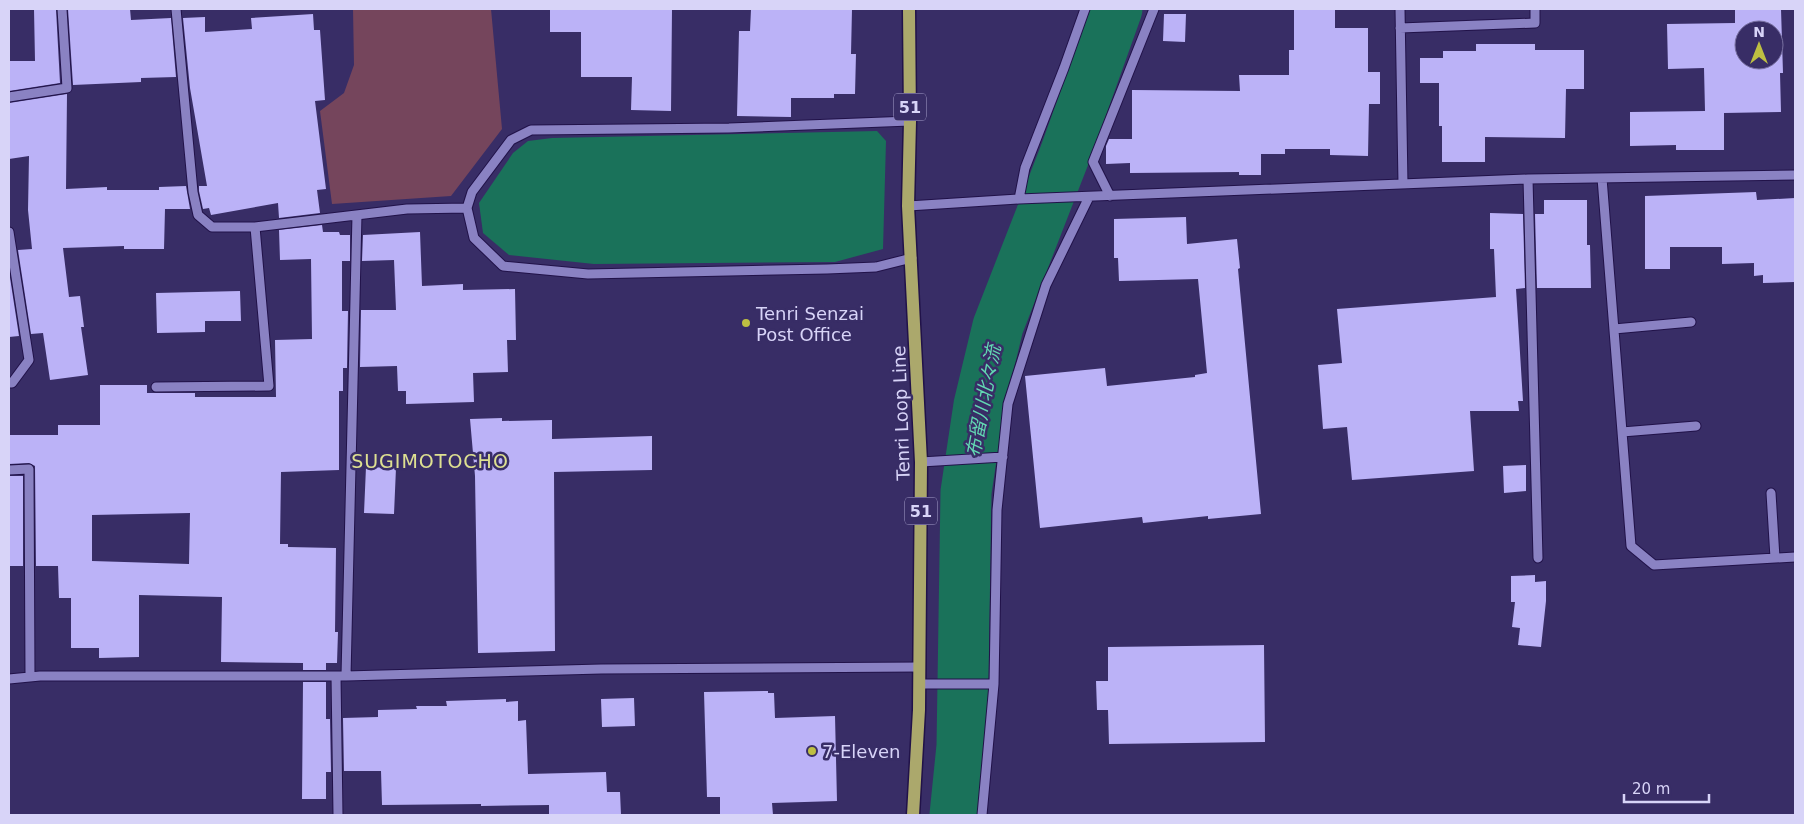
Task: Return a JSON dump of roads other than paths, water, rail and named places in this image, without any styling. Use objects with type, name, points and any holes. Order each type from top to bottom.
[{"type":"main road","name":"Tenri Loop Line","points":[[909,9],[910,121],[908,206],[921,462],[920,684],[913,815]]},
{"type":"street","points":[[9,97],[67,88],[62,9]]},
{"type":"street","points":[[176,9],[192,192],[198,215],[212,227],[254,227],[407,209],[467,208]]},
{"type":"street","points":[[1019,199],[1025,168],[1064,68],[1084,9]]},
{"type":"street","points":[[1110,196],[1093,162],[1154,9]]},
{"type":"street","points":[[1400,9],[1403,184]]},
{"type":"street","points":[[1400,28],[1535,23],[1535,9]]},
{"type":"street","points":[[910,121],[730,128],[531,130],[511,140],[472,192],[467,208],[474,238],[503,266],[588,274],[876,267],[912,258]]},
{"type":"street","points":[[908,206],[1019,199],[1528,179],[1795,175]]},
{"type":"street","points":[[1602,178],[1631,546],[1654,564],[1795,557]]},
{"type":"street","points":[[1528,179],[1538,558]]},
{"type":"street","points":[[982,815],[994,684],[997,510],[1008,404],[1046,285],[1086,197]]},
{"type":"street","points":[[346,676],[357,216]]},
{"type":"street","points":[[156,387],[269,386],[254,227]]},
{"type":"street","points":[[9,232],[29,360],[12,383],[9,383]]},
{"type":"street","points":[[1614,329],[1691,322]]},
{"type":"street","points":[[1622,432],[1696,426]]},
{"type":"street","points":[[921,462],[1003,457]]},
{"type":"street","points":[[9,470],[29,469],[30,677]]},
{"type":"street","points":[[1771,493],[1775,558]]},
{"type":"street","points":[[9,679],[30,677],[346,676],[601,669],[920,667]]},
{"type":"street","points":[[336,676],[338,815]]},
{"type":"street","points":[[920,684],[994,684]]},
{"type":"waterway","name":"布留川北々流","points":[[955,815],[962,746],[966,492],[979,405],[998,326],[1065,154],[1117,9]]},
{"type":"place","name":"Tenri Senzai Post Office","points":[[746,323]]},
{"type":"place","name":"7-Eleven","points":[[812,751]]},
{"type":"district","name":"SUGIMOTOCHO","points":[[430,461]]}]
